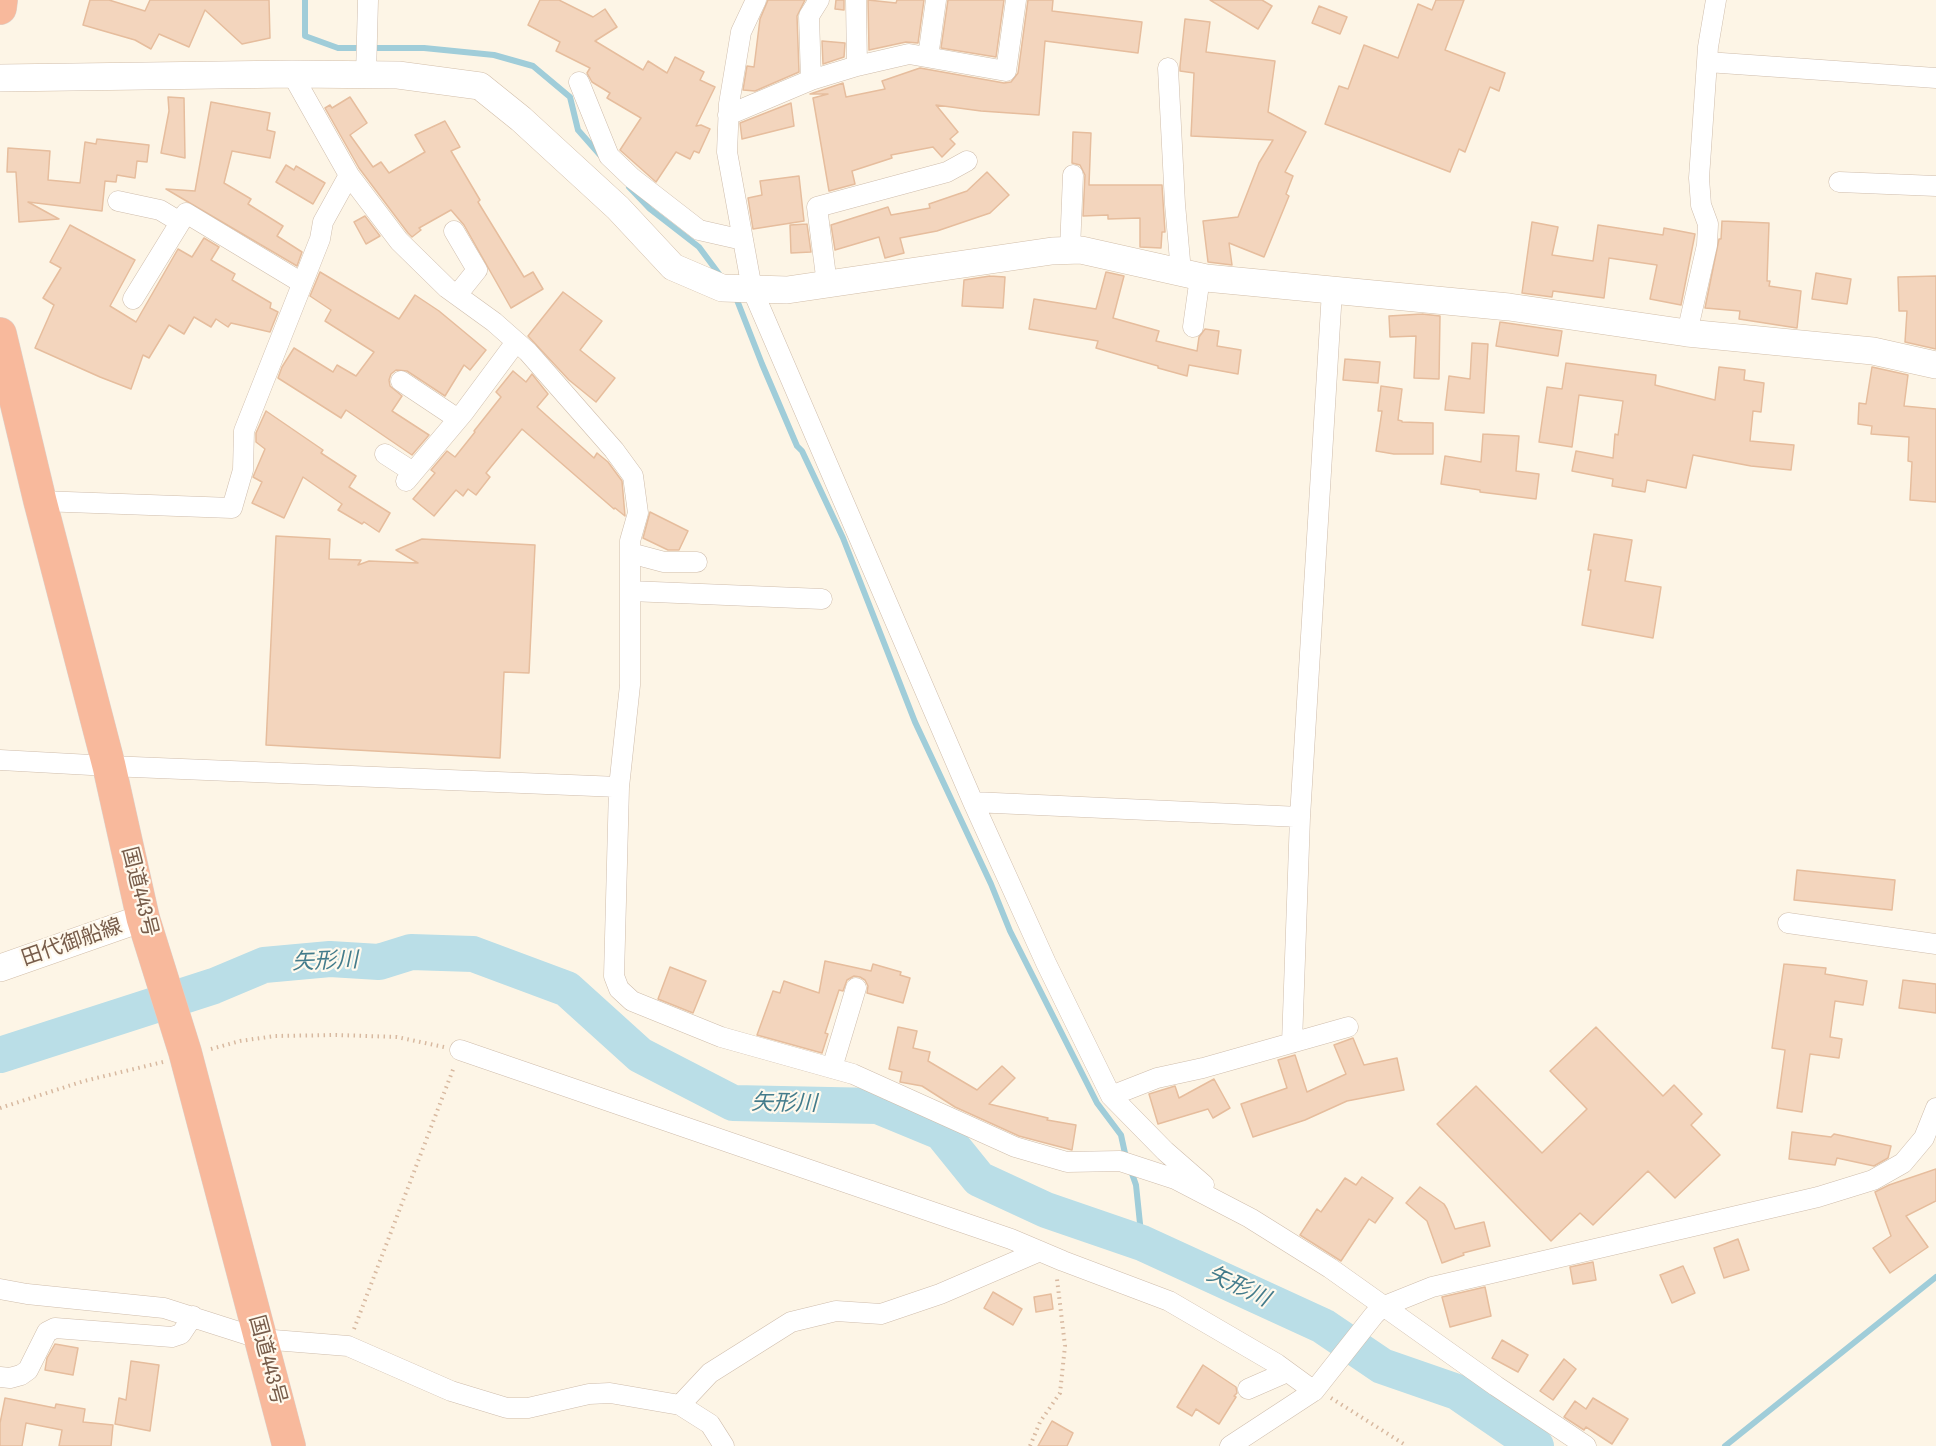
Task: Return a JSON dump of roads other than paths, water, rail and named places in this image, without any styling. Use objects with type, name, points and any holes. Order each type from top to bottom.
[{"type":"highway","points":[[0,8],[1,0]]},
{"type":"highway","name":"国道443号","points":[[0,334],[40,501],[109,766],[143,918],[185,1053],[289,1446]]},
{"type":"street","points":[[366,75],[368,0]]},
{"type":"street","points":[[756,0],[741,32],[728,115],[727,152],[752,289],[973,802],[1046,963],[1111,1096],[1165,1151],[1226,1205]]},
{"type":"street","points":[[811,80],[809,16],[819,0]]},
{"type":"street","points":[[856,0],[856,66]]},
{"type":"street","points":[[928,57],[936,0]]},
{"type":"street","points":[[728,115],[811,80],[856,66],[909,54],[1006,71],[1016,0]]},
{"type":"street","points":[[1687,333],[1707,245],[1708,224],[1701,206],[1699,178],[1707,62],[1716,0]]},
{"type":"street","points":[[1707,62],[1936,78]]},
{"type":"street","points":[[1168,68],[1175,204],[1190,275]]},
{"type":"street","points":[[292,74],[349,175],[399,241],[447,288],[528,352],[614,450],[633,476],[638,513],[630,541],[630,685],[618,787],[614,975],[619,989],[632,1001],[721,1037],[853,1074],[1015,1147],[1067,1162],[1120,1161],[1175,1179],[1250,1218],[1330,1268],[1378,1311],[1586,1446]]},
{"type":"street","points":[[0,78],[398,75],[480,86],[521,119],[618,208],[673,267],[722,288],[786,290],[1052,251],[1081,250],[1190,275],[1509,307],[1687,333],[1873,351],[1936,365]]},
{"type":"street","points":[[579,82],[609,156],[632,178],[699,230],[743,240]]},
{"type":"street","points":[[1182,91],[1181,150],[1193,327]]},
{"type":"street","points":[[827,284],[817,207],[947,172],[967,161]]},
{"type":"street","points":[[40,501],[232,508],[243,470],[244,431],[320,239],[323,222],[349,175]]},
{"type":"street","points":[[1070,250],[1073,175]]},
{"type":"street","points":[[1839,182],[1936,186]]},
{"type":"street","points":[[118,201],[160,210],[180,222]]},
{"type":"street","points":[[133,299],[186,213],[302,283]]},
{"type":"street","points":[[454,231],[477,270],[457,295]]},
{"type":"street","points":[[1292,1043],[1300,817],[1332,291]]},
{"type":"street","points":[[385,454],[409,476],[458,420],[516,342]]},
{"type":"street","points":[[401,381],[458,420]]},
{"type":"street","points":[[630,553],[663,562],[697,562]]},
{"type":"street","points":[[630,591],[822,599]]},
{"type":"street","points":[[0,760],[618,787]]},
{"type":"street","points":[[973,802],[1300,817]]},
{"type":"street","name":"田代御船線","points":[[0,969],[143,918]]},
{"type":"street","points":[[1788,922],[1936,944]]},
{"type":"street","points":[[832,1068],[856,988]]},
{"type":"street","points":[[1111,1096],[1157,1078],[1203,1068],[1348,1027]]},
{"type":"street","points":[[460,1050],[1011,1239],[1169,1301],[1287,1372],[1318,1386]]},
{"type":"street","points":[[1230,1446],[1318,1386],[1378,1311],[1432,1287],[1818,1197],[1873,1180],[1903,1163],[1924,1138],[1936,1108]]},
{"type":"street","points":[[680,1405],[710,1373],[791,1322],[836,1311],[881,1314],[940,1294],[1045,1253]]},
{"type":"street","points":[[0,1289],[27,1294],[164,1308],[261,1339],[348,1346],[451,1391],[507,1408],[528,1408],[589,1394],[610,1393],[680,1405],[710,1424],[724,1446]]},
{"type":"street","points":[[0,1377],[10,1378],[28,1370],[47,1332],[55,1328],[172,1337],[181,1334],[193,1317]]},
{"type":"street","points":[[1248,1389],[1287,1372]]},
{"type":"waterway","points":[[305,0],[305,36],[338,48],[424,48],[494,55],[533,66],[570,97],[578,130],[600,155]]},
{"type":"waterway","points":[[629,187],[650,209],[699,247],[722,278]]},
{"type":"waterway","points":[[735,295],[797,446],[802,451],[843,538],[915,722],[991,884],[1010,931],[1097,1103],[1121,1135],[1126,1158]]},
{"type":"waterway","name":"矢形川","points":[[0,1055],[214,986],[264,965],[330,959],[379,962],[411,952],[473,954],[567,989],[640,1055],[733,1103],[878,1106],[941,1132],[979,1179],[1046,1210],[1142,1243],[1323,1326],[1382,1366],[1457,1392],[1536,1446]]},
{"type":"waterway","points":[[1130,1168],[1136,1185],[1142,1243]]},
{"type":"waterway","points":[[1725,1446],[1936,1277]]}]
